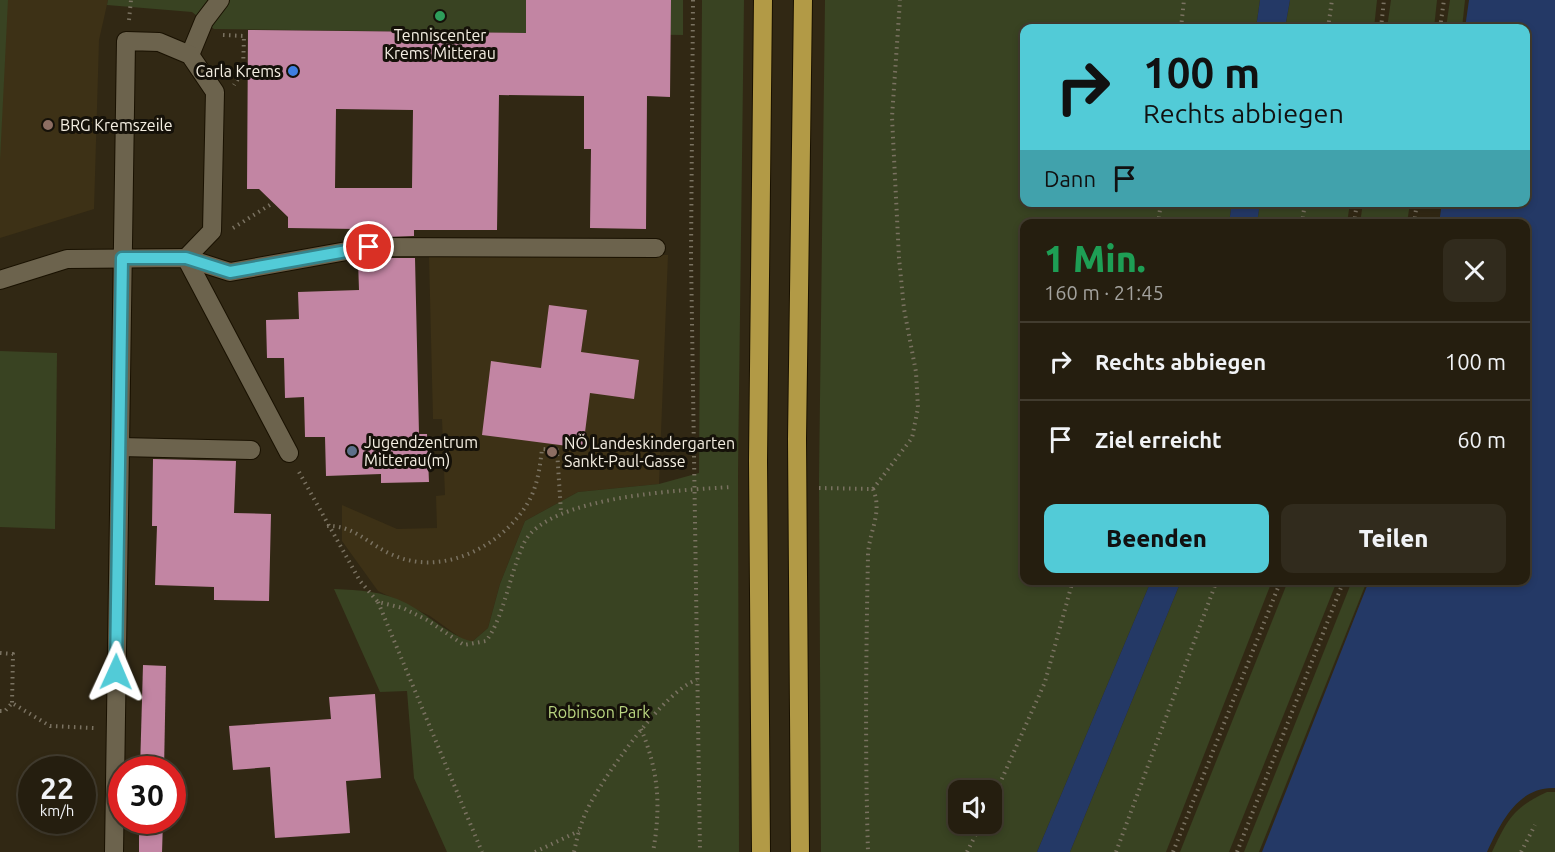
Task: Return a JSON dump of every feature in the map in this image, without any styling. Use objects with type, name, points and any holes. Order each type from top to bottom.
[{"type":"highway","points":[[760,852],[758,449],[763,0]]},
{"type":"highway","points":[[800,852],[797,427],[803,0]]},
{"type":"street","points":[[190,55],[204,21],[220,0]]},
{"type":"street","points":[[114,852],[126,41],[159,42],[190,55],[215,93],[212,231],[186,258]]},
{"type":"street","points":[[0,280],[67,259],[186,258],[230,272],[369,247],[656,248]]},
{"type":"street","points":[[186,258],[289,453]]},
{"type":"street","points":[[120,447],[251,450]]},
{"type":"path","points":[[693,0],[691,244],[693,490],[700,852]]},
{"type":"path","points":[[873,489],[912,438],[918,408],[916,372],[904,309],[899,258],[893,128],[900,0]]},
{"type":"path","points":[[1181,24],[1184,0]]},
{"type":"path","points":[[1329,24],[1332,0]]},
{"type":"path","points":[[1381,24],[1384,0]]},
{"type":"path","points":[[1441,24],[1444,0]]},
{"type":"path","points":[[190,55],[212,35],[244,36],[246,71],[240,80]]},
{"type":"path","points":[[212,231],[235,228],[273,203]]},
{"type":"path","points":[[327,526],[343,526],[393,556],[418,562],[435,562],[474,551],[494,541],[522,512],[539,476],[542,449],[557,450],[561,512]]},
{"type":"path","points":[[289,453],[327,526],[360,581],[378,602],[482,852]]},
{"type":"path","points":[[378,602],[402,608],[427,620],[464,645],[486,641],[494,631],[507,585],[525,541],[536,528],[561,512],[608,501],[731,487]]},
{"type":"path","points":[[819,488],[873,489]]},
{"type":"path","points":[[868,852],[865,750],[868,547],[878,503],[873,489]]},
{"type":"path","points":[[1001,780],[1045,682],[1072,585]]},
{"type":"path","points":[[1116,852],[1215,585]]},
{"type":"path","points":[[1173,852],[1279,585]]},
{"type":"path","points":[[1237,852],[1342,585]]},
{"type":"path","points":[[0,653],[13,654],[12,703],[5,711],[0,711]]},
{"type":"path","points":[[574,852],[579,831],[595,795],[641,729],[685,683],[697,680]]},
{"type":"path","points":[[12,703],[50,726],[85,727]]},
{"type":"path","points":[[641,729],[653,758],[659,794],[653,852]]},
{"type":"path","points":[[1521,852],[1535,825]]},
{"type":"path","points":[[535,852],[579,831]]},
{"type":"path","points":[[967,852],[976,834]]},
{"type":"shaded area","name":"BRG Kremszeile","points":[[0,0],[108,0],[99,40],[94,209],[0,238]]},
{"type":"shaded area","name":"NÖ Landeskindergarten Sankt-Paul-Gasse","points":[[668,255],[659,484],[578,492],[525,521],[500,584],[488,628],[473,641],[465,641],[430,616],[378,591],[342,541],[342,505],[397,529],[437,528],[436,496],[445,495],[442,419],[433,419],[429,256]]},
{"type":"green space","points":[[0,0],[8,0],[0,161]]},
{"type":"green space","name":"Tenniscenter Krems Mitterau","points":[[108,0],[683,0],[683,35],[214,29],[192,12],[107,5]]},
{"type":"green space","name":"Robinson Park","points":[[702,0],[744,0],[738,473],[739,852],[447,852],[414,778],[407,691],[380,692],[334,589],[371,592],[397,599],[458,636],[473,641],[488,628],[500,584],[525,521],[578,492],[659,484],[699,473]]},
{"type":"green space","points":[[825,0],[1260,0],[1257,24],[1020,24],[1020,207],[1231,207],[1230,219],[1020,219],[1020,585],[1149,585],[1037,852],[821,852],[819,479]]},
{"type":"green space","points":[[1290,0],[1377,0],[1374,24],[1286,24]]},
{"type":"green space","points":[[1391,0],[1437,0],[1434,24],[1388,24]]},
{"type":"green space","points":[[1450,0],[1465,0],[1462,24],[1447,24]]},
{"type":"green space","points":[[1259,207],[1349,207],[1348,219],[1258,219]]},
{"type":"green space","points":[[1362,207],[1409,207],[1408,219],[1361,219]]},
{"type":"green space","points":[[0,351],[57,353],[55,529],[0,527]]},
{"type":"green space","points":[[1179,585],[1270,585],[1166,852],[1070,852]]},
{"type":"green space","points":[[1286,585],[1335,585],[1229,852],[1180,852]]},
{"type":"green space","points":[[1350,585],[1365,585],[1259,852],[1244,852]]},
{"type":"green space","points":[[1547,792],[1555,792],[1555,852],[1492,852],[1507,823],[1519,809]]},
{"type":"water","points":[[1260,0],[1290,0],[1286,24],[1257,24]]},
{"type":"water","points":[[1469,0],[1555,0],[1555,788],[1542,789],[1521,800],[1504,819],[1487,852],[1262,852],[1367,585],[1530,585],[1530,219],[1440,219],[1441,207],[1530,207],[1530,24],[1466,24]]},
{"type":"water","points":[[1231,207],[1259,207],[1258,219],[1230,219]]},
{"type":"water","points":[[1149,585],[1179,585],[1070,852],[1037,852]]},
{"type":"building","points":[[526,0],[671,0],[670,97],[647,96],[646,229],[590,228],[591,149],[584,149],[584,96],[499,95],[497,230],[414,230],[414,236],[357,238],[357,229],[288,228],[288,217],[259,189],[247,189],[248,30],[526,33]],"holes":[[[336,109],[413,110],[412,188],[335,188]]]},
{"type":"building","points":[[415,258],[419,434],[427,434],[429,482],[381,483],[381,474],[326,476],[325,437],[305,437],[304,397],[285,398],[284,358],[267,358],[266,320],[299,319],[298,292],[359,290],[358,260]]},
{"type":"building","points":[[549,305],[587,310],[581,352],[639,360],[634,399],[590,393],[583,448],[482,435],[491,361],[541,368]]},
{"type":"building","points":[[153,459],[236,461],[234,513],[271,514],[269,601],[214,600],[214,587],[155,585],[157,526],[152,526]]},
{"type":"building","points":[[143,665],[166,666],[164,756],[140,756]]},
{"type":"building","points":[[375,694],[381,778],[346,781],[350,833],[275,838],[270,767],[233,770],[229,726],[331,719],[329,697]]},
{"type":"building","points":[[139,834],[163,834],[162,852],[139,852]]},
{"type":"place","name":"Tenniscenter Krems Mitterau","points":[[440,16]]},
{"type":"place","name":"Carla Krems","points":[[293,71]]},
{"type":"place","name":"BRG Kremszeile","points":[[48,125]]},
{"type":"place","name":"Jugendzentrum Mitterau(m)","points":[[352,451]]},
{"type":"place","name":"NÖ Landeskindergarten Sankt-Paul-Gasse","points":[[552,452]]},
{"type":"route","points":[[116,672],[122,258],[186,258],[230,272],[369,247]]}]
